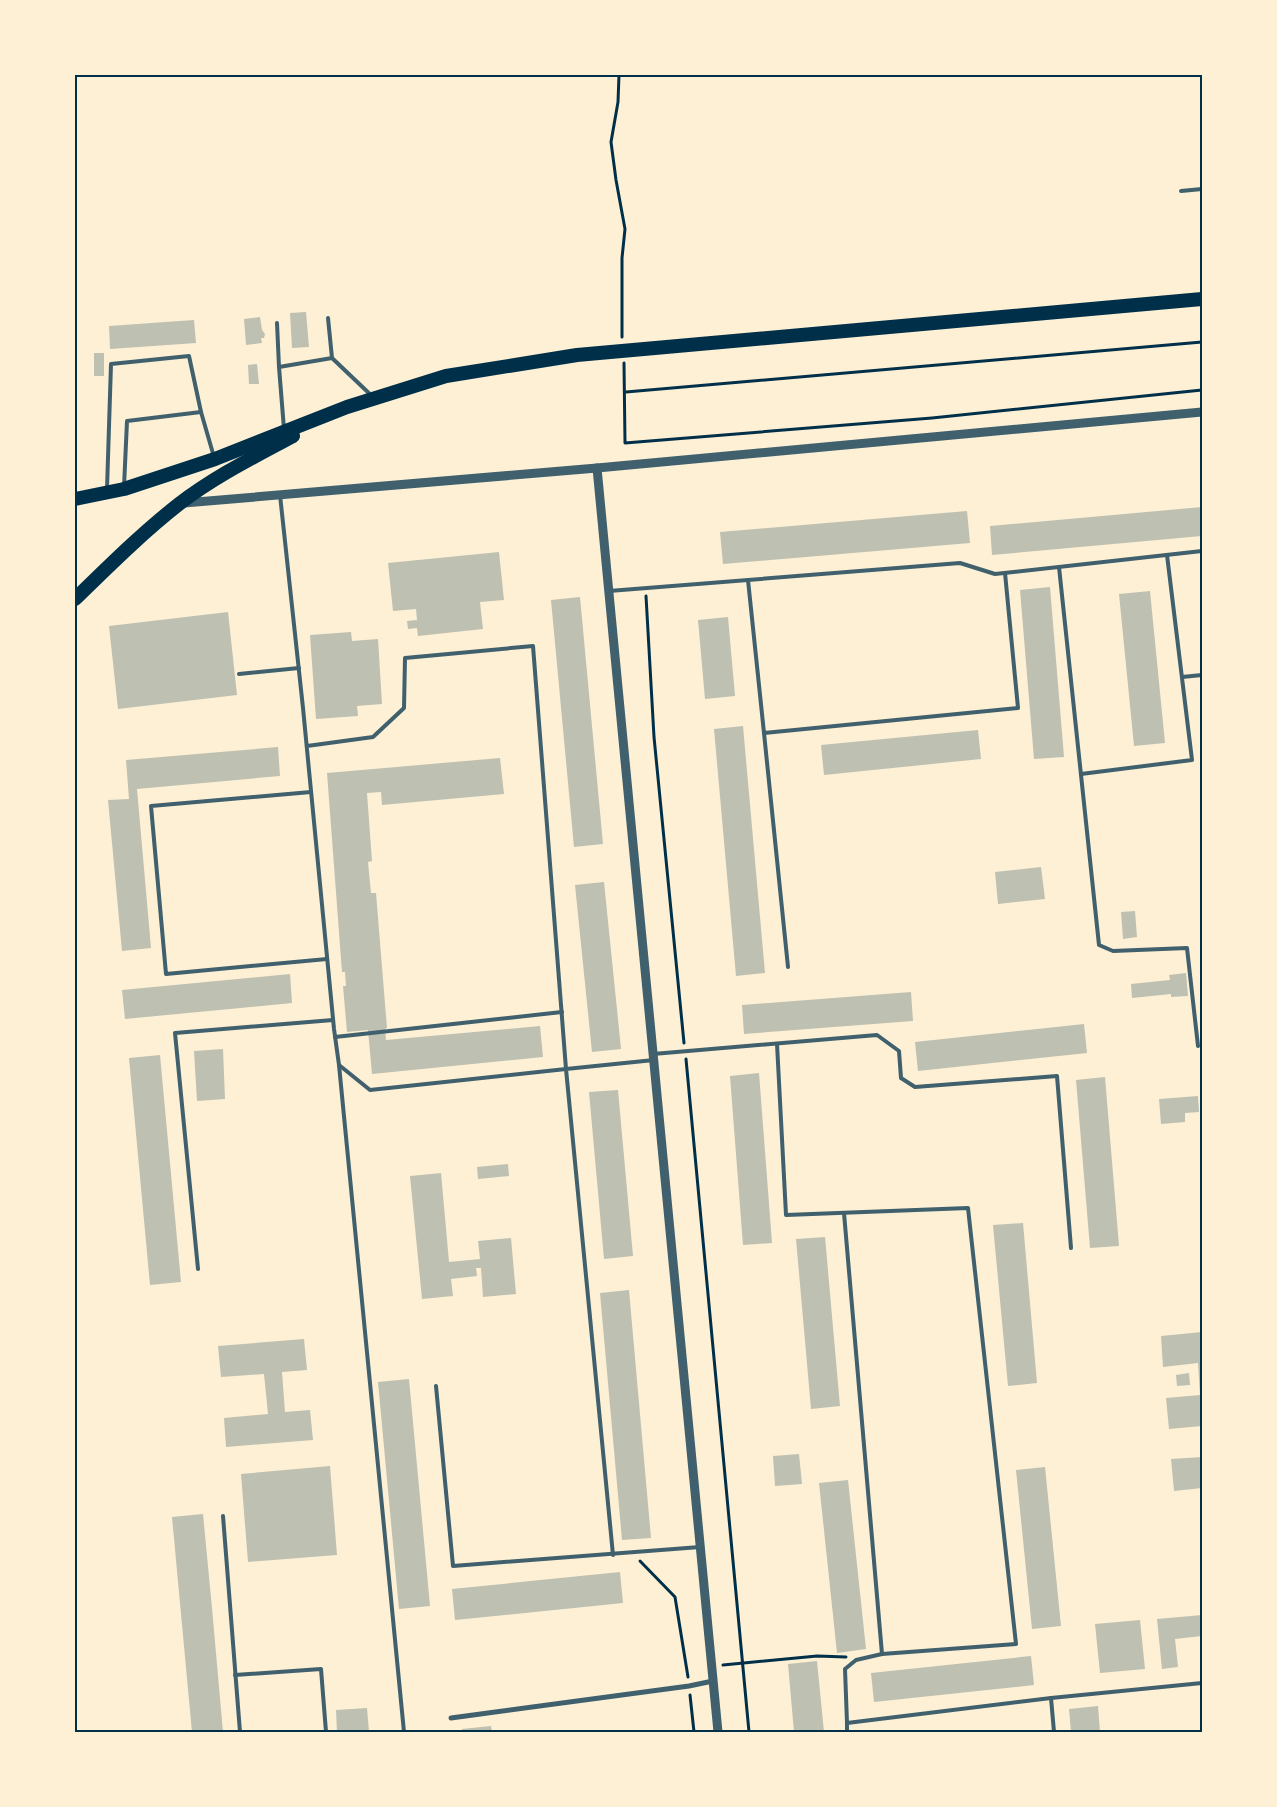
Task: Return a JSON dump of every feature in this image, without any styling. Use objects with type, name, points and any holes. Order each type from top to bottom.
[{"type":"highway","points":[[75,499],[124,489],[215,459],[347,407],[446,376],[578,355],[1202,299]]},
{"type":"highway","points":[[75,599],[145,532],[181,503],[235,467],[347,407]]},
{"type":"street","points":[[181,503],[598,468],[1202,412]]},
{"type":"street","points":[[598,468],[718,1732]]},
{"type":"street","points":[[451,1718],[689,1686],[713,1681]]},
{"type":"lane","points":[[1181,191],[1202,189]]},
{"type":"lane","points":[[328,318],[332,358],[374,398]]},
{"type":"lane","points":[[277,323],[284,431]]},
{"type":"lane","points":[[107,493],[111,364],[189,356],[201,412],[215,459]]},
{"type":"lane","points":[[279,367],[332,358]]},
{"type":"lane","points":[[124,489],[127,421],[201,412]]},
{"type":"lane","points":[[280,495],[339,1064],[404,1732]]},
{"type":"lane","points":[[609,591],[960,563],[994,574],[1202,551]]},
{"type":"lane","points":[[1080,774],[1192,760],[1167,555]]},
{"type":"lane","points":[[1059,567],[1099,945],[1113,951],[1187,948],[1198,1046]]},
{"type":"lane","points":[[764,733],[1018,708],[1005,573]]},
{"type":"lane","points":[[748,580],[788,967]]},
{"type":"lane","points":[[306,746],[373,737],[404,708],[406,658],[533,646],[566,1069],[612,1555]]},
{"type":"lane","points":[[239,674],[298,668]]},
{"type":"lane","points":[[1182,677],[1202,675]]},
{"type":"lane","points":[[311,792],[151,806],[166,974],[327,959]]},
{"type":"lane","points":[[335,1037],[562,1012]]},
{"type":"lane","points":[[198,1269],[175,1032],[333,1020]]},
{"type":"lane","points":[[339,1064],[370,1090],[566,1069],[685,1052],[877,1035],[898,1051],[901,1078],[916,1087],[1057,1076],[1071,1248]]},
{"type":"lane","points":[[777,1044],[786,1215],[968,1208],[1016,1644],[882,1654],[856,1660],[845,1669],[847,1732]]},
{"type":"lane","points":[[844,1213],[882,1654]]},
{"type":"lane","points":[[436,1386],[453,1566],[701,1547]]},
{"type":"lane","points":[[223,1516],[240,1732]]},
{"type":"lane","points":[[235,1675],[321,1669],[326,1732]]},
{"type":"lane","points":[[847,1723],[1051,1698],[1202,1684]]},
{"type":"lane","points":[[1051,1698],[1054,1732]]},
{"type":"path","points":[[619,75],[618,102],[611,142],[625,229],[622,270],[622,335],[626,392],[625,443],[932,418],[1202,390]]},
{"type":"path","points":[[626,392],[1038,358],[1202,342]]},
{"type":"path","points":[[646,588],[654,737],[749,1732]]},
{"type":"path","points":[[633,1553],[675,1597],[694,1732]]},
{"type":"path","points":[[712,1666],[817,1656],[842,1656],[856,1660]]},
{"type":"building","points":[[306,312],[309,347],[292,348],[290,313]]},
{"type":"building","points":[[260,317],[262,330],[265,334],[264,338],[261,338],[262,343],[246,345],[244,319]]},
{"type":"building","points":[[194,320],[196,343],[110,349],[109,326]]},
{"type":"building","points":[[94,353],[104,353],[104,376],[94,376]]},
{"type":"building","points":[[257,364],[259,384],[249,384],[248,365]]},
{"type":"building","points":[[1202,507],[1202,536],[992,555],[990,526]]},
{"type":"building","points":[[967,511],[970,543],[723,564],[720,532]]},
{"type":"building","points":[[499,552],[504,600],[480,602],[483,629],[418,636],[417,628],[408,629],[407,621],[417,620],[416,609],[393,611],[388,563]]},
{"type":"building","points":[[1050,587],[1064,757],[1034,759],[1020,590]]},
{"type":"building","points":[[1150,591],[1165,743],[1134,746],[1119,594]]},
{"type":"building","points":[[580,597],[603,844],[574,847],[551,600]]},
{"type":"building","points":[[228,612],[237,695],[118,709],[109,626]]},
{"type":"building","points":[[728,617],[735,696],[705,699],[698,620]]},
{"type":"building","points":[[351,632],[352,641],[378,639],[382,704],[357,706],[358,716],[316,719],[310,635]]},
{"type":"building","points":[[743,726],[765,973],[736,976],[714,729]]},
{"type":"building","points":[[978,730],[981,759],[824,775],[821,745]]},
{"type":"building","points":[[278,747],[280,776],[137,789],[151,948],[122,951],[108,800],[129,799],[126,760]]},
{"type":"building","points":[[500,758],[504,794],[382,805],[381,792],[367,793],[372,861],[368,862],[371,893],[376,893],[387,1028],[385,1029],[386,1040],[540,1026],[543,1057],[372,1074],[368,1030],[347,1032],[343,986],[346,986],[345,972],[342,972],[327,773]]},
{"type":"building","points":[[1041,867],[1045,899],[998,904],[995,872]]},
{"type":"building","points":[[604,882],[621,1049],[592,1052],[575,885]]},
{"type":"building","points":[[1135,911],[1137,937],[1123,939],[1121,912]]},
{"type":"building","points":[[1186,973],[1188,996],[1171,997],[1171,994],[1132,998],[1131,984],[1170,980],[1169,975]]},
{"type":"building","points":[[290,974],[292,1003],[125,1019],[122,990]]},
{"type":"building","points":[[911,992],[913,1021],[744,1034],[742,1005]]},
{"type":"building","points":[[1084,1024],[1087,1053],[918,1071],[915,1042]]},
{"type":"building","points":[[223,1049],[225,1099],[197,1101],[194,1051]]},
{"type":"building","points":[[160,1055],[181,1282],[150,1285],[129,1058]]},
{"type":"building","points":[[759,1073],[772,1243],[743,1245],[730,1076]]},
{"type":"building","points":[[1105,1077],[1119,1246],[1090,1248],[1076,1080]]},
{"type":"building","points":[[618,1090],[633,1256],[604,1259],[589,1092]]},
{"type":"building","points":[[1198,1096],[1199,1112],[1185,1113],[1185,1122],[1161,1124],[1159,1099]]},
{"type":"building","points":[[508,1164],[509,1176],[478,1179],[477,1167]]},
{"type":"building","points":[[441,1173],[449,1262],[480,1259],[478,1241],[511,1238],[516,1294],[483,1297],[481,1268],[476,1268],[477,1276],[451,1279],[453,1296],[422,1299],[410,1176]]},
{"type":"building","points":[[1023,1223],[1037,1383],[1008,1386],[993,1225]]},
{"type":"building","points":[[825,1237],[840,1406],[811,1409],[796,1239]]},
{"type":"building","points":[[629,1290],[651,1538],[622,1540],[600,1293]]},
{"type":"building","points":[[1202,1332],[1202,1426],[1169,1429],[1166,1398],[1200,1395],[1198,1363],[1163,1367],[1161,1336]]},
{"type":"building","points":[[304,1339],[307,1370],[282,1372],[285,1412],[310,1410],[313,1440],[226,1447],[224,1418],[268,1414],[264,1374],[221,1377],[218,1346]]},
{"type":"building","points":[[1189,1373],[1190,1385],[1177,1386],[1176,1375]]},
{"type":"building","points":[[409,1379],[430,1606],[399,1609],[378,1382]]},
{"type":"building","points":[[799,1454],[802,1484],[775,1486],[773,1456]]},
{"type":"building","points":[[1202,1457],[1202,1488],[1174,1491],[1171,1459]]},
{"type":"building","points":[[330,1466],[337,1555],[248,1562],[241,1474]]},
{"type":"building","points":[[1045,1467],[1061,1626],[1032,1629],[1016,1470]]},
{"type":"building","points":[[848,1480],[866,1649],[837,1653],[819,1483]]},
{"type":"building","points":[[203,1514],[223,1732],[192,1732],[172,1517]]},
{"type":"building","points":[[620,1572],[623,1603],[455,1620],[452,1589]]},
{"type":"building","points":[[1202,1615],[1202,1636],[1175,1639],[1178,1667],[1162,1669],[1157,1619]]},
{"type":"building","points":[[1140,1620],[1145,1669],[1100,1673],[1095,1624]]},
{"type":"building","points":[[1031,1656],[1034,1685],[874,1702],[871,1673]]},
{"type":"building","points":[[817,1661],[824,1732],[794,1732],[788,1664]]},
{"type":"building","points":[[1098,1706],[1100,1732],[1071,1732],[1069,1709]]},
{"type":"building","points":[[367,1708],[369,1732],[337,1732],[336,1710]]},
{"type":"building","points":[[491,1726],[492,1732],[462,1732],[462,1729]]}]
